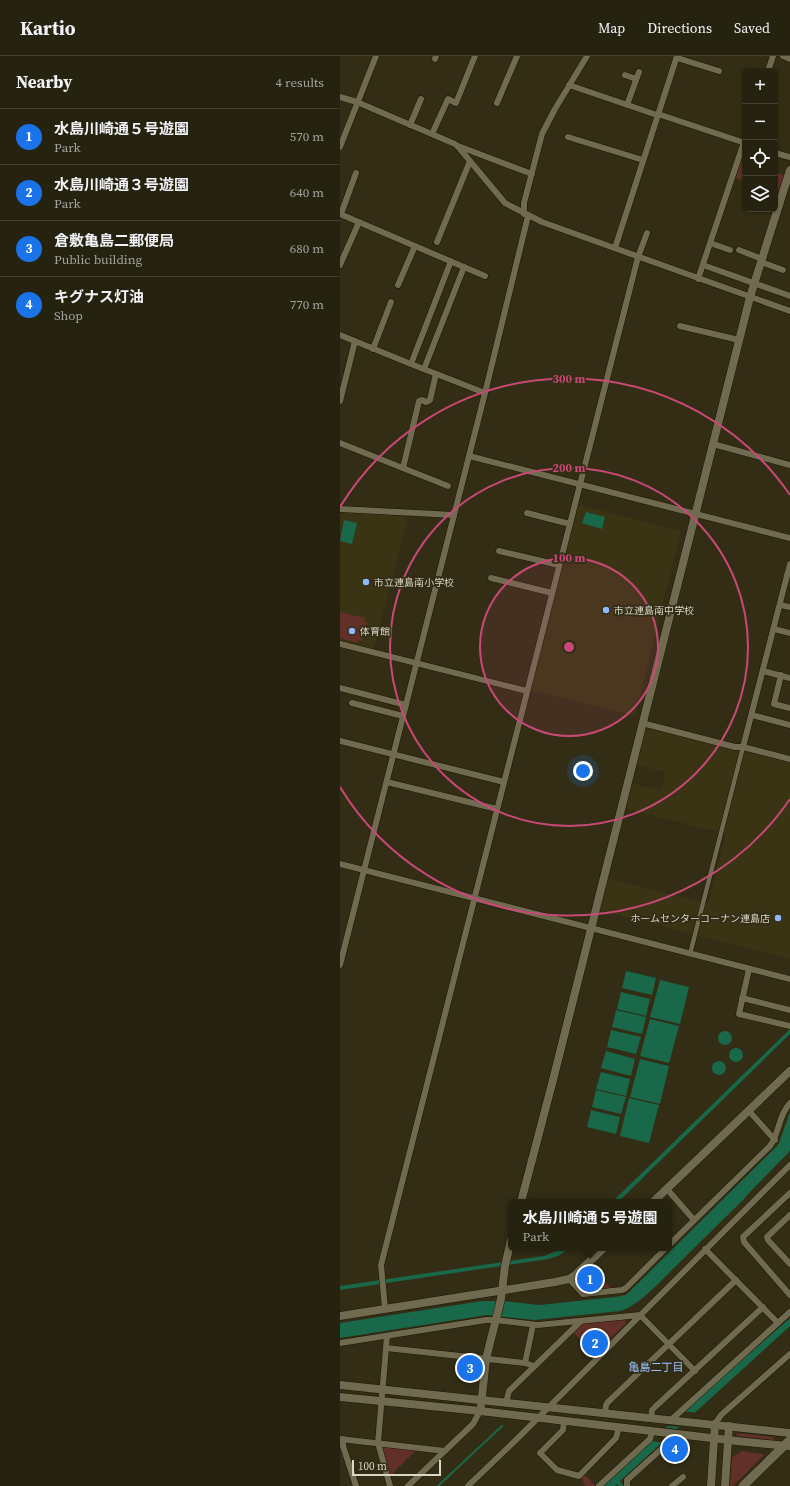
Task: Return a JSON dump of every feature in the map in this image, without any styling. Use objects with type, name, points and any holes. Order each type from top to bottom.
[{"type":"main road","points":[[743,1486],[788,1444]]},
{"type":"street","points":[[340,147],[376,56]]},
{"type":"street","points":[[432,134],[448,99],[456,103],[475,56]]},
{"type":"street","points":[[498,103],[517,56]]},
{"type":"street","points":[[340,965],[485,393],[526,214],[524,203],[542,134],[587,56]]},
{"type":"street","points":[[769,68],[773,56]]},
{"type":"street","points":[[783,56],[790,58]]},
{"type":"street","points":[[615,248],[677,57],[719,71]]},
{"type":"street","points":[[625,75],[638,75],[627,105]]},
{"type":"street","points":[[569,85],[742,141]]},
{"type":"street","points":[[340,97],[357,102],[454,144],[532,174]]},
{"type":"street","points":[[410,125],[421,99]]},
{"type":"street","points":[[568,137],[643,160]]},
{"type":"street","points":[[454,144],[505,203],[526,214],[638,257],[790,311]]},
{"type":"street","points":[[698,279],[742,151]]},
{"type":"street","points":[[778,154],[790,157]]},
{"type":"street","points":[[437,242],[470,161]]},
{"type":"street","points":[[522,1199],[750,297],[790,170]]},
{"type":"street","points":[[356,174],[340,214],[485,276]]},
{"type":"street","points":[[340,265],[359,222]]},
{"type":"street","points":[[385,1308],[381,1266],[638,257],[647,233]]},
{"type":"street","points":[[710,243],[730,250]]},
{"type":"street","points":[[398,285],[415,246]]},
{"type":"street","points":[[738,250],[784,270]]},
{"type":"street","points":[[411,364],[451,261]]},
{"type":"street","points":[[703,265],[790,296]]},
{"type":"street","points":[[424,369],[464,267]]},
{"type":"street","points":[[373,349],[391,302]]},
{"type":"street","points":[[680,326],[739,340]]},
{"type":"street","points":[[340,335],[485,393]]},
{"type":"street","points":[[340,401],[355,341]]},
{"type":"street","points":[[403,468],[419,401],[422,400],[426,402],[430,400],[436,374]]},
{"type":"street","points":[[340,443],[448,486]]},
{"type":"street","points":[[713,444],[790,465]]},
{"type":"street","points":[[469,456],[790,538]]},
{"type":"street","points":[[340,509],[454,515]]},
{"type":"street","points":[[527,513],[570,524]]},
{"type":"street","points":[[500,551],[559,566]]},
{"type":"street","points":[[690,954],[780,605],[787,591],[790,564]]},
{"type":"street","points":[[491,578],[552,593]]},
{"type":"street","points":[[780,605],[790,607]]},
{"type":"street","points":[[774,629],[790,633]]},
{"type":"street","points":[[340,644],[527,691]]},
{"type":"street","points":[[763,671],[790,678]]},
{"type":"street","points":[[780,675],[774,704],[790,708]]},
{"type":"street","points":[[340,688],[406,705]]},
{"type":"street","points":[[352,703],[403,716]]},
{"type":"street","points":[[752,715],[790,725]]},
{"type":"street","points":[[642,724],[790,759]]},
{"type":"street","points":[[340,741],[394,753],[504,782]]},
{"type":"street","points":[[386,782],[497,809]]},
{"type":"street","points":[[340,864],[790,979]]},
{"type":"street","points":[[749,969],[739,1014],[790,1026]]},
{"type":"street","points":[[742,998],[790,1010]]},
{"type":"street","points":[[656,1199],[790,1071]]},
{"type":"street","points":[[672,1242],[770,1146],[775,1140],[785,1111],[790,1104]]},
{"type":"street","points":[[749,1111],[775,1140]]},
{"type":"street","points":[[468,1486],[548,1408],[790,1165]]},
{"type":"street","points":[[667,1189],[694,1220]]},
{"type":"street","points":[[790,1193],[743,1237],[744,1242],[790,1295]]},
{"type":"street","points":[[790,1215],[767,1237],[790,1264]]},
{"type":"street","points":[[705,1249],[778,1323]]},
{"type":"street","points":[[408,1486],[473,1424],[480,1411],[486,1359],[501,1295],[508,1251]]},
{"type":"street","points":[[340,1316],[385,1308],[501,1295],[569,1279],[583,1269],[601,1251]]},
{"type":"street","points":[[569,1279],[583,1294],[622,1290],[626,1288],[663,1251]]},
{"type":"street","points":[[605,1414],[606,1405],[608,1402],[736,1280]]},
{"type":"street","points":[[651,1419],[652,1410],[655,1407],[763,1308]]},
{"type":"street","points":[[673,1421],[790,1312]]},
{"type":"street","points":[[340,1343],[496,1319],[533,1325],[640,1315]]},
{"type":"street","points":[[640,1315],[695,1371]]},
{"type":"street","points":[[506,1403],[510,1391],[581,1321]]},
{"type":"street","points":[[525,1363],[533,1325]]},
{"type":"street","points":[[387,1336],[378,1443],[390,1486]]},
{"type":"street","points":[[386,1348],[525,1363],[534,1366]]},
{"type":"street","points":[[710,1486],[714,1424],[721,1415],[790,1354]]},
{"type":"street","points":[[340,1385],[790,1433]]},
{"type":"street","points":[[340,1397],[480,1411],[728,1440],[788,1444]]},
{"type":"street","points":[[564,1421],[563,1430],[540,1453],[557,1470],[579,1476],[616,1438],[619,1427]]},
{"type":"street","points":[[725,1486],[729,1426]]},
{"type":"street","points":[[599,1486],[650,1439],[652,1431]]},
{"type":"street","points":[[627,1486],[627,1480],[675,1433]]},
{"type":"street","points":[[356,1486],[342,1439],[445,1452]]},
{"type":"street","points":[[672,1486],[683,1477]]},
{"type":"shaded area","points":[[741,161],[742,161],[742,180],[736,178]]},
{"type":"shaded area","points":[[778,173],[784,175],[778,192]]},
{"type":"shaded area","name":"市立連島南中学校","points":[[580,505],[681,531],[635,716],[530,690],[577,506]]},
{"type":"shaded area","name":"市立連島南小学校","points":[[340,511],[404,515],[407,521],[373,651],[340,642]]},
{"type":"shaded area","points":[[586,512],[605,517],[602,529],[582,523]]},
{"type":"shaded area","points":[[344,520],[357,523],[352,544],[340,541]]},
{"type":"shaded area","name":"体育館","points":[[340,612],[365,618],[364,622],[367,623],[362,641],[357,640],[357,643],[340,638]]},
{"type":"shaded area","points":[[650,728],[740,751],[747,750],[790,761],[790,959],[599,910],[607,878],[708,904],[726,834],[624,808],[631,783],[661,791],[665,772],[635,765],[643,732]]},
{"type":"shaded area","points":[[626,971],[656,978],[652,995],[622,988]]},
{"type":"shaded area","points":[[660,980],[689,987],[680,1024],[650,1017]]},
{"type":"shaded area","points":[[621,992],[650,999],[646,1016],[617,1009]]},
{"type":"shaded area","points":[[616,1010],[646,1017],[642,1034],[612,1027]]},
{"type":"shaded area","points":[[650,1019],[679,1026],[669,1063],[640,1056]]},
{"type":"shaded area","points":[[790,1029],[790,1034],[621,1199],[615,1199]]},
{"type":"shaded area","points":[[611,1030],[641,1037],[636,1054],[607,1047]]},
{"type":"shaded area","points":[[722,1031],[728,1031],[732,1035],[732,1041],[728,1045],[722,1045],[718,1041],[718,1035]]},
{"type":"shaded area","points":[[733,1048],[739,1048],[743,1052],[743,1058],[739,1062],[733,1062],[729,1058],[729,1052]]},
{"type":"shaded area","points":[[606,1051],[635,1059],[631,1076],[601,1068]]},
{"type":"shaded area","points":[[640,1059],[669,1066],[660,1104],[630,1097]]},
{"type":"shaded area","points":[[716,1061],[722,1061],[726,1065],[726,1071],[722,1075],[716,1075],[712,1071],[712,1065]]},
{"type":"shaded area","points":[[601,1072],[630,1079],[626,1096],[596,1089]]},
{"type":"shaded area","points":[[596,1090],[626,1097],[621,1114],[592,1107]]},
{"type":"shaded area","points":[[629,1098],[659,1105],[649,1143],[620,1136]]},
{"type":"shaded area","points":[[591,1110],[620,1117],[616,1134],[587,1127]]},
{"type":"shaded area","points":[[790,1112],[789,1152],[660,1282],[644,1297],[628,1308],[620,1311],[534,1320],[487,1315],[340,1338],[340,1323],[482,1301],[503,1301],[539,1305],[626,1295],[672,1251],[779,1143]]},
{"type":"shaded area","points":[[556,1251],[566,1251],[558,1256],[548,1259],[340,1290],[340,1286],[544,1256]]},
{"type":"shaded area","points":[[594,1270],[611,1288],[584,1291],[577,1285],[576,1281],[585,1271],[588,1274]]},
{"type":"shaded area","points":[[625,1318],[626,1323],[595,1354],[572,1331],[580,1323]]},
{"type":"shaded area","points":[[790,1318],[790,1326],[620,1481],[624,1486],[619,1486],[617,1484],[615,1486],[602,1486],[683,1412]]},
{"type":"shaded area","points":[[737,1433],[774,1438],[773,1440],[736,1436]]},
{"type":"shaded area","points":[[383,1446],[416,1450],[390,1476],[382,1448]]},
{"type":"shaded area","points":[[742,1451],[764,1455],[733,1486],[730,1486],[732,1457]]},
{"type":"shaded area","points":[[584,1474],[596,1486],[585,1486],[581,1477]]},
{"type":"pier","points":[[682,1411],[696,1413],[681,1427],[667,1426]]},
{"type":"pier","points":[[665,1428],[678,1429],[664,1443],[652,1441]]},
{"type":"waterway","points":[[438,1486],[502,1426]]},
{"type":"place","name":"市立連島南小学校","points":[[366,582]]},
{"type":"place","name":"市立連島南中学校","points":[[606,610]]},
{"type":"place","name":"体育館","points":[[352,631]]},
{"type":"place","name":"ホームセンターコーナン連島店","points":[[778,918]]},
{"type":"place","name":"水島川崎通５号遊園","points":[[590,1279]]},
{"type":"place","name":"水島川崎通３号遊園","points":[[595,1343]]},
{"type":"place","name":"倉敷亀島二郵便局","points":[[470,1368]]},
{"type":"place","name":"キグナス灯油","points":[[675,1449]]},
{"type":"district","name":"亀島二丁目","points":[[656,1367]]}]
